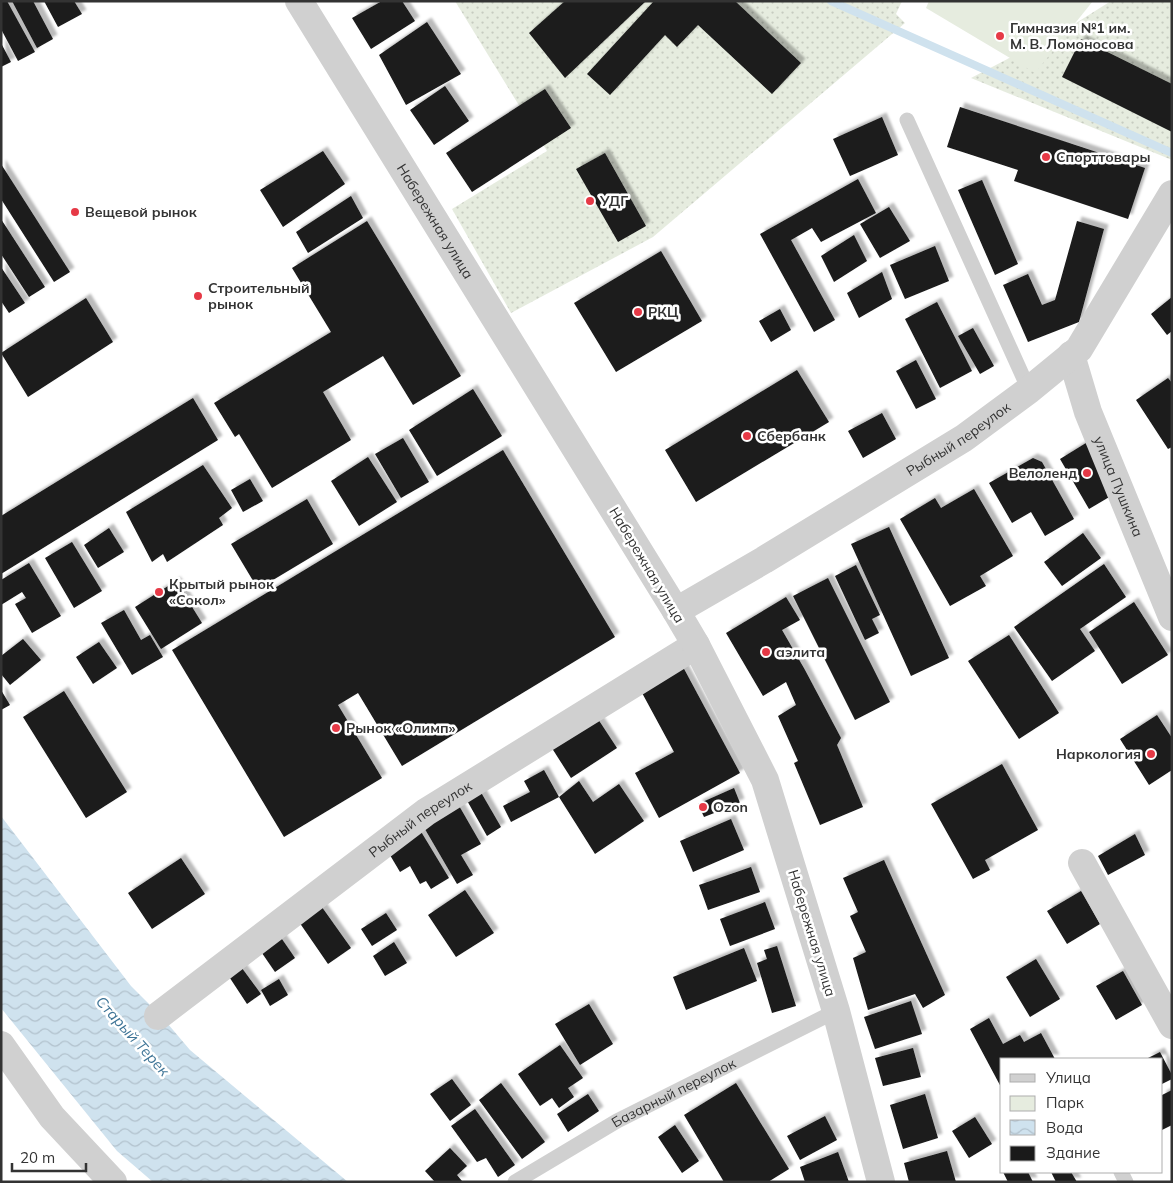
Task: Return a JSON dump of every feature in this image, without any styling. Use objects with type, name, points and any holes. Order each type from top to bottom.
[{"type":"street","name":"Набережная улица","points":[[299,1],[696,644],[765,780],[836,1011],[881,1182]]},
{"type":"street","name":"Рыбный переулок","points":[[676,611],[764,560],[964,438],[1029,390],[1079,349],[1172,194]]},
{"type":"street","name":"улица Пушкина","points":[[1071,355],[1088,412],[1172,617]]},
{"type":"street","name":"Рыбный переулок","points":[[158,1016],[426,812],[696,644]]},
{"type":"street","points":[[1082,863],[1172,1025]]},
{"type":"street","points":[[1,1045],[52,1117],[113,1182]]},
{"type":"lane","points":[[907,120],[1029,390]]},
{"type":"lane","name":"Базарный переулок","points":[[515,1182],[617,1121],[836,1011]]},
{"type":"green space","points":[[455,1],[902,1],[896,14],[905,23],[653,237],[511,313],[452,209],[547,151]]},
{"type":"green space","name":"Гимназия №1 им. М. В. Ломоносова","points":[[929,1],[1093,1],[1035,73],[926,8]]},
{"type":"green space","points":[[1111,1],[1172,1],[1172,160],[971,78],[1076,23]]},
{"type":"water","name":"Старый Терек","points":[[1,816],[131,986],[162,1017],[190,1050],[348,1182],[153,1182],[117,1151],[1,1008]]},
{"type":"building","points":[[1,1],[7,1],[35,52],[18,61],[1,29]]},
{"type":"building","points":[[12,1],[33,1],[53,39],[37,48]]},
{"type":"building","points":[[44,1],[74,1],[82,14],[58,27]]},
{"type":"building","points":[[382,1],[402,1],[415,21],[371,49],[352,18]]},
{"type":"building","points":[[565,1],[646,1],[565,78],[529,33]]},
{"type":"building","points":[[654,1],[735,1],[801,63],[772,94],[698,25],[677,47],[665,35],[610,95],[587,74]]},
{"type":"building","points":[[427,22],[461,74],[406,105],[379,55]]},
{"type":"building","points":[[1081,39],[1172,84],[1172,132],[1062,77]]},
{"type":"building","points":[[1,43],[11,62],[1,67]]},
{"type":"building","points":[[445,86],[469,121],[434,145],[410,110]]},
{"type":"building","points":[[545,89],[571,128],[472,192],[446,153]]},
{"type":"building","name":"Спорттовары","points":[[960,107],[1145,168],[1128,219],[1014,181],[1018,170],[947,147]]},
{"type":"building","points":[[882,117],[898,155],[850,176],[833,139]]},
{"type":"building","points":[[323,151],[345,184],[283,227],[260,190]]},
{"type":"building","points":[[605,153],[646,226],[618,242],[576,169]]},
{"type":"building","points":[[1,164],[70,272],[54,282],[1,199]]},
{"type":"building","points":[[858,179],[876,213],[821,242],[812,228],[791,240],[835,320],[814,332],[760,234]]},
{"type":"building","points":[[982,180],[1018,264],[995,275],[958,190]]},
{"type":"building","points":[[351,196],[363,218],[308,253],[296,232]]},
{"type":"building","points":[[889,207],[910,241],[880,258],[860,224]]},
{"type":"building","points":[[1,219],[45,287],[29,297],[1,254]]},
{"type":"building","points":[[367,221],[461,376],[413,405],[383,356],[323,392],[351,440],[272,488],[239,434],[235,437],[214,403],[331,332],[292,268]]},
{"type":"building","points":[[1077,221],[1104,229],[1079,322],[1028,342],[1003,285],[1028,274],[1042,305],[1055,300]]},
{"type":"building","points":[[854,235],[867,261],[834,282],[821,256]]},
{"type":"building","points":[[935,246],[949,281],[905,299],[890,265]]},
{"type":"building","name":"РКЦ","points":[[661,251],[702,321],[616,372],[574,303]]},
{"type":"building","points":[[1,267],[25,303],[9,313],[1,301]]},
{"type":"building","points":[[882,272],[892,299],[859,318],[847,293]]},
{"type":"building","points":[[1172,297],[1172,331],[1167,335],[1151,314]]},
{"type":"building","points":[[86,298],[113,342],[28,397],[1,353]]},
{"type":"building","points":[[937,302],[972,371],[940,388],[905,319]]},
{"type":"building","points":[[780,309],[791,330],[771,342],[759,321]]},
{"type":"building","points":[[973,328],[994,366],[980,374],[958,336]]},
{"type":"building","points":[[916,360],[936,399],[916,409],[896,371]]},
{"type":"building","name":"Сбербанк","points":[[797,370],[829,422],[696,502],[665,450]]},
{"type":"building","points":[[1168,378],[1172,383],[1172,447],[1168,449],[1136,400]]},
{"type":"building","points":[[473,389],[502,436],[437,476],[409,430]]},
{"type":"building","points":[[193,398],[218,440],[1,574],[1,516]]},
{"type":"building","points":[[882,413],[896,439],[863,458],[848,431]]},
{"type":"building","points":[[403,438],[429,482],[401,498],[375,454]]},
{"type":"building","points":[[1086,443],[1116,493],[1089,509],[1060,459]]},
{"type":"building","points":[[503,450],[615,637],[402,766],[358,693],[338,705],[382,778],[284,837],[172,650]]},
{"type":"building","points":[[368,457],[397,502],[359,526],[331,481]]},
{"type":"building","points":[[1033,458],[1042,462],[1074,519],[1045,536],[1031,512],[1012,523],[989,483]]},
{"type":"building","points":[[203,465],[232,508],[219,518],[223,525],[167,562],[163,554],[152,562],[126,512]]},
{"type":"building","points":[[250,479],[263,501],[243,512],[231,490]]},
{"type":"building","points":[[974,489],[1013,556],[980,576],[986,586],[950,606],[900,519],[935,498],[941,508]]},
{"type":"building","points":[[307,499],[333,544],[258,589],[231,544]]},
{"type":"building","points":[[889,527],[949,658],[911,676],[851,544]]},
{"type":"building","points":[[109,528],[124,552],[98,568],[84,545]]},
{"type":"building","points":[[1083,533],[1101,558],[1062,586],[1044,562]]},
{"type":"building","points":[[72,542],[102,591],[74,608],[45,558]]},
{"type":"building","points":[[29,563],[61,616],[32,633],[15,604],[26,598],[22,592],[1,605],[1,580]]},
{"type":"building","points":[[1104,564],[1126,597],[1080,629],[1095,651],[1052,681],[1014,627]]},
{"type":"building","points":[[856,565],[880,615],[872,619],[879,633],[865,640],[835,576]]},
{"type":"building","points":[[828,578],[890,702],[855,720],[793,596]]},
{"type":"building","points":[[176,581],[202,623],[161,649],[135,607]]},
{"type":"building","points":[[786,597],[800,620],[782,630],[841,738],[837,745],[863,807],[820,825],[794,763],[798,761],[778,716],[796,705],[786,682],[763,696],[726,633]]},
{"type":"building","points":[[1134,602],[1168,655],[1122,684],[1089,632]]},
{"type":"building","points":[[124,610],[141,640],[150,635],[163,657],[132,675],[101,623]]},
{"type":"building","points":[[1009,635],[1059,713],[1019,739],[968,661]]},
{"type":"building","points":[[23,639],[41,660],[10,685],[1,674],[1,656]]},
{"type":"building","points":[[99,642],[117,668],[93,684],[76,657]]},
{"type":"building","points":[[683,667],[740,773],[659,818],[635,773],[674,752],[641,691]]},
{"type":"building","points":[[1,690],[10,705],[1,710]]},
{"type":"building","points":[[64,691],[127,792],[86,818],[23,717]]},
{"type":"building","points":[[594,713],[617,748],[571,778],[548,742]]},
{"type":"building","name":"Наркология","points":[[1157,715],[1172,738],[1172,770],[1149,785],[1120,739]]},
{"type":"building","points":[[1002,764],[1038,830],[985,860],[990,870],[973,879],[931,804]]},
{"type":"building","points":[[544,770],[559,797],[511,822],[503,806],[530,792],[524,781]]},
{"type":"building","points":[[579,781],[593,802],[619,784],[644,821],[595,854],[559,797]]},
{"type":"building","points":[[734,788],[740,803],[704,817],[698,804]]},
{"type":"building","points":[[479,789],[501,827],[487,836],[465,797]]},
{"type":"building","points":[[458,804],[481,844],[461,855],[473,875],[457,884],[422,824]]},
{"type":"building","points":[[731,819],[744,850],[693,872],[680,841]]},
{"type":"building","points":[[420,830],[449,878],[431,889],[426,881],[420,884],[410,866],[400,872],[387,850]]},
{"type":"building","points":[[1135,834],[1145,855],[1108,875],[1098,856]]},
{"type":"building","points":[[181,858],[205,894],[152,929],[128,893]]},
{"type":"building","points":[[884,860],[945,995],[923,1008],[915,994],[868,1010],[853,958],[866,952],[850,916],[858,912],[843,878]]},
{"type":"building","points":[[751,867],[760,892],[708,910],[699,885]]},
{"type":"building","points":[[465,890],[494,933],[456,957],[428,915]]},
{"type":"building","points":[[1081,891],[1100,924],[1067,944],[1047,911]]},
{"type":"building","points":[[765,902],[775,929],[730,946],[720,919]]},
{"type":"building","points":[[319,903],[351,948],[328,964],[297,919]]},
{"type":"building","points":[[386,913],[397,930],[372,946],[361,929]]},
{"type":"building","points":[[273,926],[295,958],[275,972],[253,940]]},
{"type":"building","points":[[394,942],[407,963],[385,976],[373,956]]},
{"type":"building","points":[[777,946],[796,1006],[772,1013],[757,963],[767,959],[764,950]]},
{"type":"building","points":[[744,948],[757,981],[686,1010],[673,977]]},
{"type":"building","points":[[1036,959],[1060,999],[1030,1017],[1006,977]]},
{"type":"building","points":[[236,960],[261,994],[247,1004],[224,969]]},
{"type":"building","points":[[1123,971],[1142,1005],[1116,1020],[1096,986]]},
{"type":"building","points":[[279,979],[288,995],[270,1006],[261,990]]},
{"type":"building","points":[[911,1001],[922,1034],[875,1049],[864,1017]]},
{"type":"building","points":[[589,1004],[613,1044],[580,1065],[555,1024]]},
{"type":"building","points":[[989,1018],[1003,1044],[1020,1035],[1024,1042],[1041,1033],[1054,1058],[1000,1058],[1000,1085],[970,1029]]},
{"type":"building","points":[[560,1045],[583,1078],[568,1088],[574,1097],[559,1108],[552,1098],[540,1106],[518,1074]]},
{"type":"building","points":[[913,1048],[921,1077],[883,1086],[875,1058]]},
{"type":"building","points":[[1160,1052],[1172,1075],[1172,1079],[1163,1084],[1163,1058],[1148,1058]]},
{"type":"building","points":[[452,1079],[471,1105],[450,1121],[430,1094]]},
{"type":"building","points":[[501,1083],[545,1142],[522,1159],[479,1100]]},
{"type":"building","points":[[736,1083],[789,1169],[768,1182],[724,1182],[684,1115]]},
{"type":"building","points":[[1172,1090],[1172,1125],[1163,1130],[1163,1094]]},
{"type":"building","points":[[588,1094],[599,1111],[568,1132],[557,1114]]},
{"type":"building","points":[[925,1094],[938,1138],[903,1149],[890,1105]]},
{"type":"building","points":[[475,1109],[515,1165],[498,1177],[486,1158],[477,1162],[451,1126]]},
{"type":"building","points":[[825,1116],[837,1140],[800,1160],[787,1136]]},
{"type":"building","points":[[975,1117],[992,1144],[969,1158],[952,1131]]},
{"type":"building","points":[[675,1125],[699,1161],[682,1173],[658,1137]]},
{"type":"building","points":[[450,1148],[467,1166],[457,1175],[462,1181],[435,1182],[425,1171]]},
{"type":"building","points":[[947,1151],[956,1182],[909,1182],[904,1163]]},
{"type":"building","points":[[838,1152],[849,1182],[805,1182],[800,1167]]},
{"type":"building","points":[[1004,1173],[1028,1173],[1033,1182],[1008,1182]]},
{"type":"building","points":[[1052,1173],[1072,1173],[1077,1182],[1056,1182]]},
{"type":"waterway","points":[[831,1],[1172,153]]},
{"type":"place","name":"Гимназия №1 им. М. В. Ломоносова","points":[[1000,36]]},
{"type":"place","name":"Спорттовары","points":[[1046,157]]},
{"type":"place","name":"УДГ","points":[[590,201]]},
{"type":"place","name":"Вещевой рынок","points":[[75,212]]},
{"type":"place","name":"Строительный рынок","points":[[198,296]]},
{"type":"place","name":"РКЦ","points":[[638,312]]},
{"type":"place","name":"Сбербанк","points":[[747,436]]},
{"type":"place","name":"Велоленд","points":[[1087,473]]},
{"type":"place","name":"Крытый рынок «Сокол»","points":[[159,592]]},
{"type":"place","name":"аэлита","points":[[766,652]]},
{"type":"place","name":"Рынок «Олимп»","points":[[336,728]]},
{"type":"place","name":"Наркология","points":[[1151,754]]},
{"type":"place","name":"Ozon","points":[[703,807]]}]
